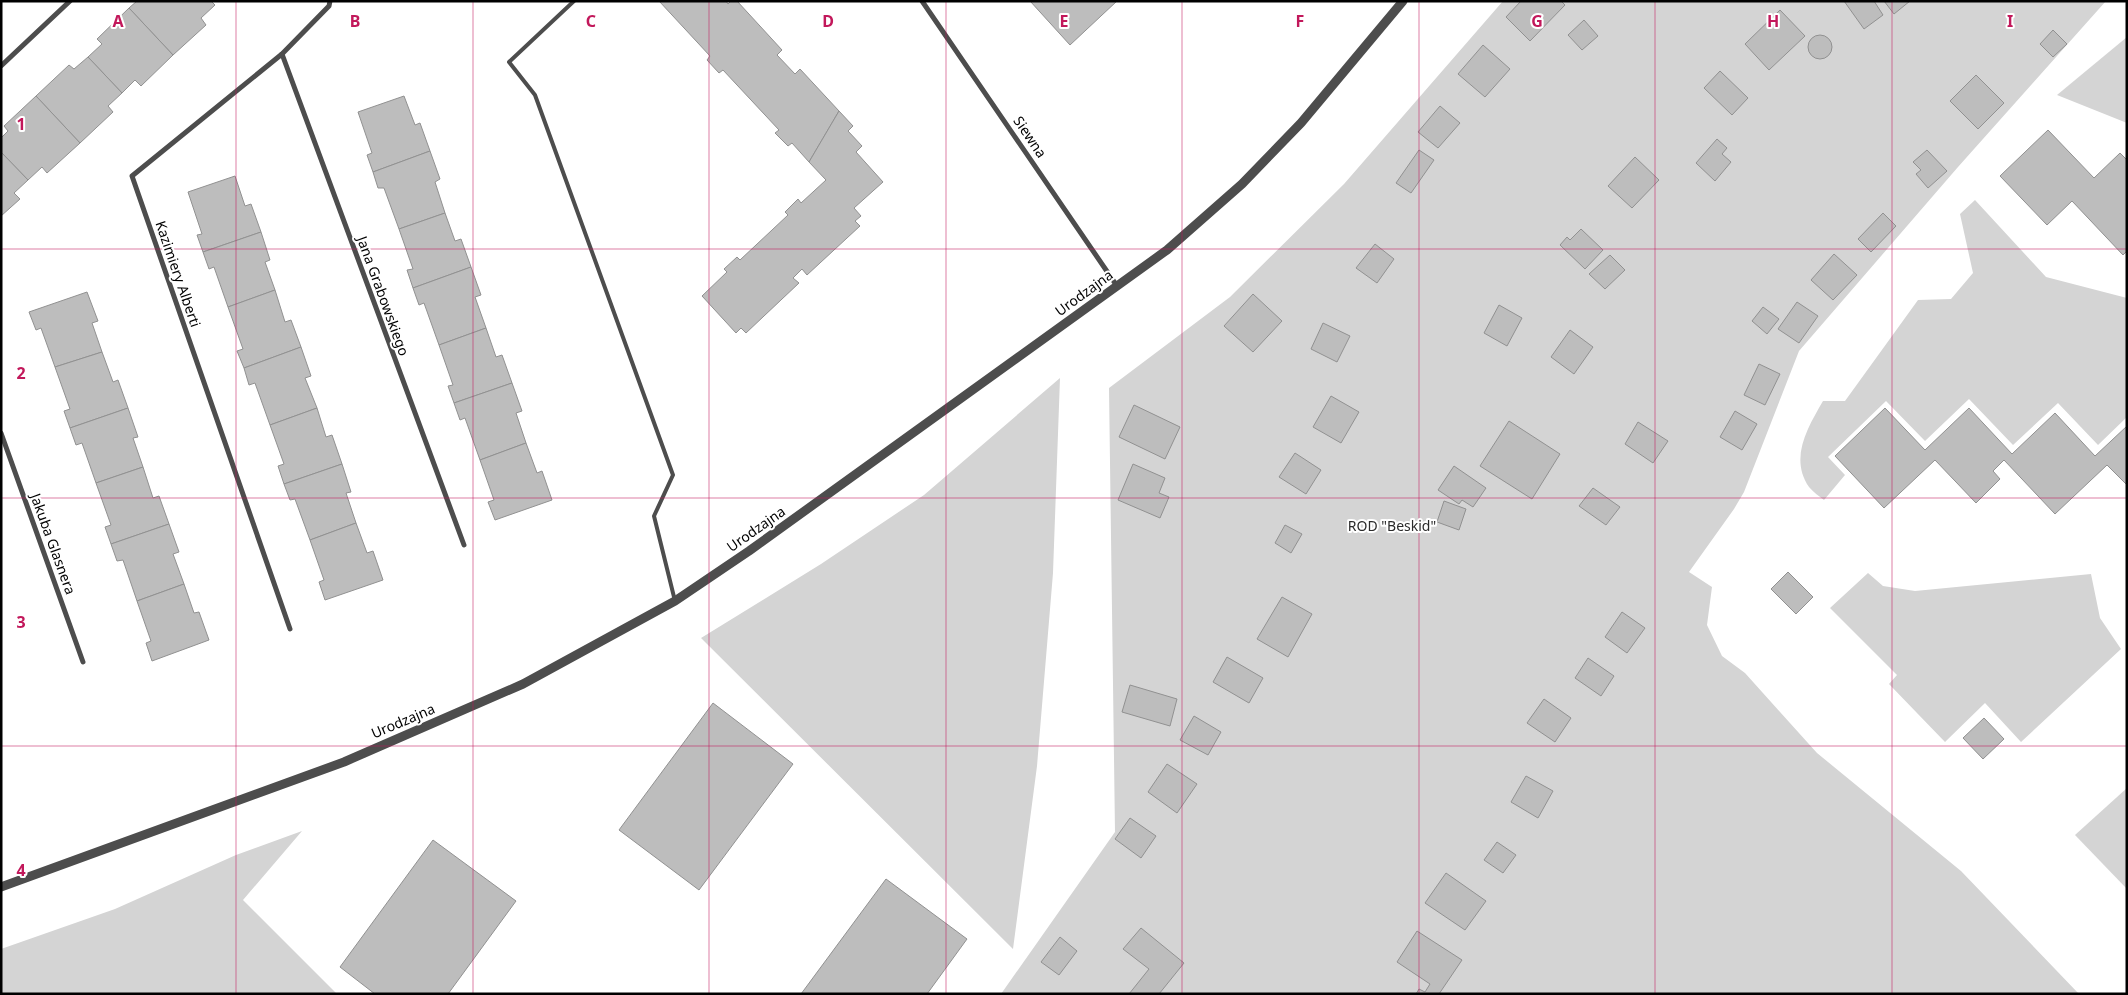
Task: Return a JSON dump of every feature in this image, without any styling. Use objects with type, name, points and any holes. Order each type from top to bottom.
[{"type":"street","points":[[1,66],[70,1]]},
{"type":"street","name":"Kazimiery Alberti","points":[[290,629],[132,176],[282,54],[329,6],[330,1]]},
{"type":"street","name":"Siewna","points":[[922,1],[1117,286]]},
{"type":"street","name":"Urodzajna","points":[[1,887],[344,762],[523,684],[675,601],[750,551],[1167,250],[1242,184],[1302,123],[1403,1]]},
{"type":"street","name":"Jana Grabowskiego","points":[[282,54],[464,545]]},
{"type":"street","name":"Jakuba Glasnera","points":[[1,433],[83,662]]},
{"type":"lane","points":[[574,1],[509,62],[535,95],[674,475],[654,516],[675,601]]},
{"type":"green space","name":"ROD \"Beskid\"","points":[[1503,1],[2106,1],[1958,167],[1799,351],[1744,492],[1689,572],[1712,587],[1707,625],[1722,656],[1745,673],[1817,753],[1961,871],[2079,994],[1001,994],[1115,832],[1109,388],[1230,297],[1344,184]]},
{"type":"green space","points":[[2127,37],[2127,123],[2057,95]]},
{"type":"green space","points":[[1975,200],[2046,277],[2127,298],[2127,417],[2098,445],[2058,403],[2013,445],[1969,399],[1925,441],[1886,401],[1828,457],[1845,475],[1824,500],[1809,487],[1803,476],[1801,465],[1803,443],[1812,421],[1823,401],[1845,401],[1918,300],[1951,299],[1973,273],[1960,214]]},
{"type":"green space","points":[[1060,378],[1053,573],[1037,766],[1013,949],[701,638],[821,564],[924,495]]},
{"type":"green space","points":[[1868,573],[1883,586],[1915,591],[2091,574],[2100,618],[2121,649],[2021,742],[1985,703],[1945,742],[1889,684],[1897,675],[1830,608]]},
{"type":"green space","points":[[2127,788],[2127,889],[2075,835]]},
{"type":"green space","points":[[302,831],[243,900],[337,994],[1,994],[1,949],[115,909],[236,855]]},
{"type":"building","points":[[137,1],[211,1],[215,5],[201,18],[206,25],[173,55],[129,8]]},
{"type":"building","points":[[659,1],[726,1],[728,4],[731,1],[737,1],[782,50],[777,55],[795,74],[800,69],[839,111],[809,162],[792,143],[788,146],[775,133],[779,130],[723,70],[719,73],[707,60],[710,56]]},
{"type":"building","points":[[1030,1],[1117,1],[1070,45]]},
{"type":"building","points":[[1521,1],[1561,1],[1565,5],[1530,41],[1506,17]]},
{"type":"building","points":[[1844,1],[1874,1],[1883,15],[1864,29]]},
{"type":"building","points":[[1884,1],[1910,1],[1894,14]]},
{"type":"building","points":[[129,8],[173,55],[141,86],[135,80],[122,93],[88,57],[102,44],[97,39]]},
{"type":"building","points":[[1780,10],[1805,36],[1769,70],[1745,44]]},
{"type":"building","points":[[1584,20],[1598,36],[1582,50],[1568,35]]},
{"type":"building","points":[[2053,30],[2067,44],[2053,57],[2040,44]]},
{"type":"building","points":[[1820,35],[1829,38],[1832,47],[1829,56],[1820,59],[1811,56],[1808,47],[1811,38]]},
{"type":"building","points":[[1483,45],[1510,69],[1485,97],[1458,74]]},
{"type":"building","points":[[88,57],[122,93],[108,106],[113,112],[80,143],[36,96],[69,65],[74,69]]},
{"type":"building","points":[[1720,71],[1748,98],[1732,115],[1704,88]]},
{"type":"building","points":[[1976,75],[2004,103],[1978,129],[1950,101]]},
{"type":"building","points":[[36,96],[80,143],[47,173],[42,167],[28,180],[1,152],[1,138],[8,131],[4,126]]},
{"type":"building","points":[[404,96],[415,125],[420,123],[430,151],[373,172],[367,155],[372,153],[358,112]]},
{"type":"building","points":[[1440,106],[1460,123],[1438,148],[1418,132]]},
{"type":"building","points":[[839,111],[853,126],[848,131],[862,146],[856,152],[883,182],[854,208],[861,216],[855,221],[860,226],[807,275],[802,269],[793,278],[799,283],[746,333],[741,328],[736,333],[702,296],[727,272],[724,269],[737,257],[740,260],[788,215],[785,212],[798,199],[801,203],[826,180],[809,162]]},
{"type":"building","points":[[2048,130],[2094,178],[2120,153],[2127,160],[2127,251],[2123,255],[2072,201],[2047,225],[2000,176]]},
{"type":"building","points":[[1717,139],[1727,148],[1722,154],[1731,162],[1715,181],[1696,163]]},
{"type":"building","points":[[1419,150],[1434,160],[1411,193],[1396,183]]},
{"type":"building","points":[[1927,150],[1947,171],[1928,188],[1916,174],[1921,170],[1913,162]]},
{"type":"building","points":[[430,151],[440,179],[435,182],[445,213],[399,229],[384,188],[378,188],[373,172]]},
{"type":"building","points":[[1,152],[28,180],[14,193],[20,199],[1,216]]},
{"type":"building","points":[[1635,157],[1659,180],[1632,208],[1608,186]]},
{"type":"building","points":[[235,176],[245,206],[251,204],[261,232],[203,252],[197,235],[202,234],[188,192]]},
{"type":"building","points":[[445,213],[455,241],[461,239],[471,267],[413,288],[407,270],[413,269],[399,229]]},
{"type":"building","points":[[1883,213],[1896,226],[1871,252],[1858,239]]},
{"type":"building","points":[[1581,229],[1603,250],[1585,269],[1560,245],[1567,237],[1570,240]]},
{"type":"building","points":[[261,232],[270,260],[265,262],[275,290],[228,307],[214,267],[209,269],[203,252]]},
{"type":"building","points":[[1375,244],[1394,259],[1377,283],[1356,268]]},
{"type":"building","points":[[1834,254],[1857,275],[1833,300],[1811,280]]},
{"type":"building","points":[[1610,255],[1625,270],[1605,289],[1589,274]]},
{"type":"building","points":[[471,267],[481,295],[475,297],[486,328],[439,345],[424,303],[419,305],[413,288]]},
{"type":"building","points":[[275,290],[285,322],[291,320],[301,347],[244,368],[237,351],[243,349],[228,307]]},
{"type":"building","points":[[87,292],[98,321],[92,323],[102,352],[55,367],[41,328],[36,330],[29,312]]},
{"type":"building","points":[[1253,294],[1282,321],[1253,352],[1224,326]]},
{"type":"building","points":[[1797,302],[1818,316],[1799,343],[1778,329]]},
{"type":"building","points":[[1499,305],[1522,318],[1507,346],[1484,333]]},
{"type":"building","points":[[1763,307],[1779,319],[1767,334],[1752,321]]},
{"type":"building","points":[[1323,323],[1350,336],[1337,362],[1311,349]]},
{"type":"building","points":[[486,328],[496,357],[502,355],[512,383],[454,403],[448,386],[453,385],[439,345]]},
{"type":"building","points":[[1570,330],[1593,347],[1574,374],[1551,357]]},
{"type":"building","points":[[301,347],[311,376],[305,378],[317,408],[270,425],[255,383],[249,385],[244,368]]},
{"type":"building","points":[[102,352],[113,382],[118,380],[128,408],[70,428],[64,411],[70,409],[55,367]]},
{"type":"building","points":[[1759,364],[1780,374],[1765,405],[1744,395]]},
{"type":"building","points":[[512,383],[522,411],[516,413],[526,443],[480,460],[465,418],[460,420],[454,403]]},
{"type":"building","points":[[1331,396],[1359,412],[1341,443],[1313,427]]},
{"type":"building","points":[[1134,405],[1180,427],[1165,459],[1119,437]]},
{"type":"building","points":[[128,408],[138,437],[133,438],[143,467],[96,483],[82,443],[76,445],[70,428]]},
{"type":"building","points":[[317,408],[326,437],[332,435],[342,464],[284,484],[278,466],[284,464],[270,425]]},
{"type":"building","points":[[1885,408],[1925,450],[1969,408],[2012,454],[2055,413],[2095,456],[2127,426],[2127,485],[2107,465],[2055,514],[2004,460],[1993,471],[2000,479],[1976,503],[1935,460],[1884,508],[1835,456]]},
{"type":"building","points":[[1735,411],[1757,424],[1742,450],[1720,437]]},
{"type":"building","points":[[1509,421],[1560,454],[1532,499],[1480,466]]},
{"type":"building","points":[[1638,422],[1668,441],[1653,463],[1625,444]]},
{"type":"building","points":[[526,443],[537,473],[542,471],[552,500],[495,520],[488,502],[494,500],[480,460]]},
{"type":"building","points":[[1295,453],[1321,470],[1306,494],[1279,477]]},
{"type":"building","points":[[342,464],[351,492],[346,493],[356,523],[310,540],[295,499],[290,500],[284,484]]},
{"type":"building","points":[[1133,464],[1165,478],[1159,493],[1169,497],[1160,518],[1118,500]]},
{"type":"building","points":[[1454,466],[1486,488],[1473,507],[1462,500],[1459,504],[1438,490]]},
{"type":"building","points":[[143,467],[153,498],[159,496],[169,524],[111,544],[105,527],[111,525],[96,483]]},
{"type":"building","points":[[1593,488],[1620,507],[1606,525],[1579,506]]},
{"type":"building","points":[[1444,501],[1466,509],[1459,530],[1437,522]]},
{"type":"building","points":[[356,523],[367,553],[373,551],[383,580],[325,600],[319,582],[324,580],[310,540]]},
{"type":"building","points":[[169,524],[179,552],[173,554],[184,584],[137,601],[123,560],[117,561],[111,544]]},
{"type":"building","points":[[1285,525],[1302,534],[1291,553],[1275,543]]},
{"type":"building","points":[[1788,572],[1813,597],[1796,614],[1771,589]]},
{"type":"building","points":[[184,584],[194,613],[199,612],[209,640],[152,661],[146,643],[151,641],[137,601]]},
{"type":"building","points":[[1282,597],[1312,614],[1288,657],[1257,639]]},
{"type":"building","points":[[1622,612],[1645,628],[1627,653],[1605,637]]},
{"type":"building","points":[[1227,657],[1263,678],[1249,703],[1213,682]]},
{"type":"building","points":[[1588,658],[1614,676],[1601,696],[1575,678]]},
{"type":"building","points":[[1130,685],[1177,699],[1170,726],[1122,712]]},
{"type":"building","points":[[1544,699],[1571,718],[1555,742],[1527,723]]},
{"type":"building","points":[[713,703],[793,764],[699,890],[619,830]]},
{"type":"building","points":[[1194,716],[1221,732],[1208,755],[1180,740]]},
{"type":"building","points":[[1984,718],[2004,739],[1983,759],[1963,738]]},
{"type":"building","points":[[1167,764],[1197,784],[1177,813],[1148,792]]},
{"type":"building","points":[[1526,776],[1553,791],[1538,818],[1511,802]]},
{"type":"building","points":[[1130,818],[1156,836],[1141,858],[1115,839]]},
{"type":"building","points":[[433,840],[516,901],[448,994],[375,994],[340,967]]},
{"type":"building","points":[[1497,842],[1516,855],[1503,873],[1484,860]]},
{"type":"building","points":[[1446,873],[1486,901],[1465,930],[1425,903]]},
{"type":"building","points":[[886,879],[967,939],[927,994],[801,994]]},
{"type":"building","points":[[1141,928],[1184,963],[1159,994],[1129,994],[1149,969],[1123,949]]},
{"type":"building","points":[[1417,931],[1462,960],[1439,994],[1416,994],[1419,989],[1425,992],[1430,984],[1397,962]]},
{"type":"building","points":[[1060,937],[1077,951],[1059,975],[1041,962]]}]
